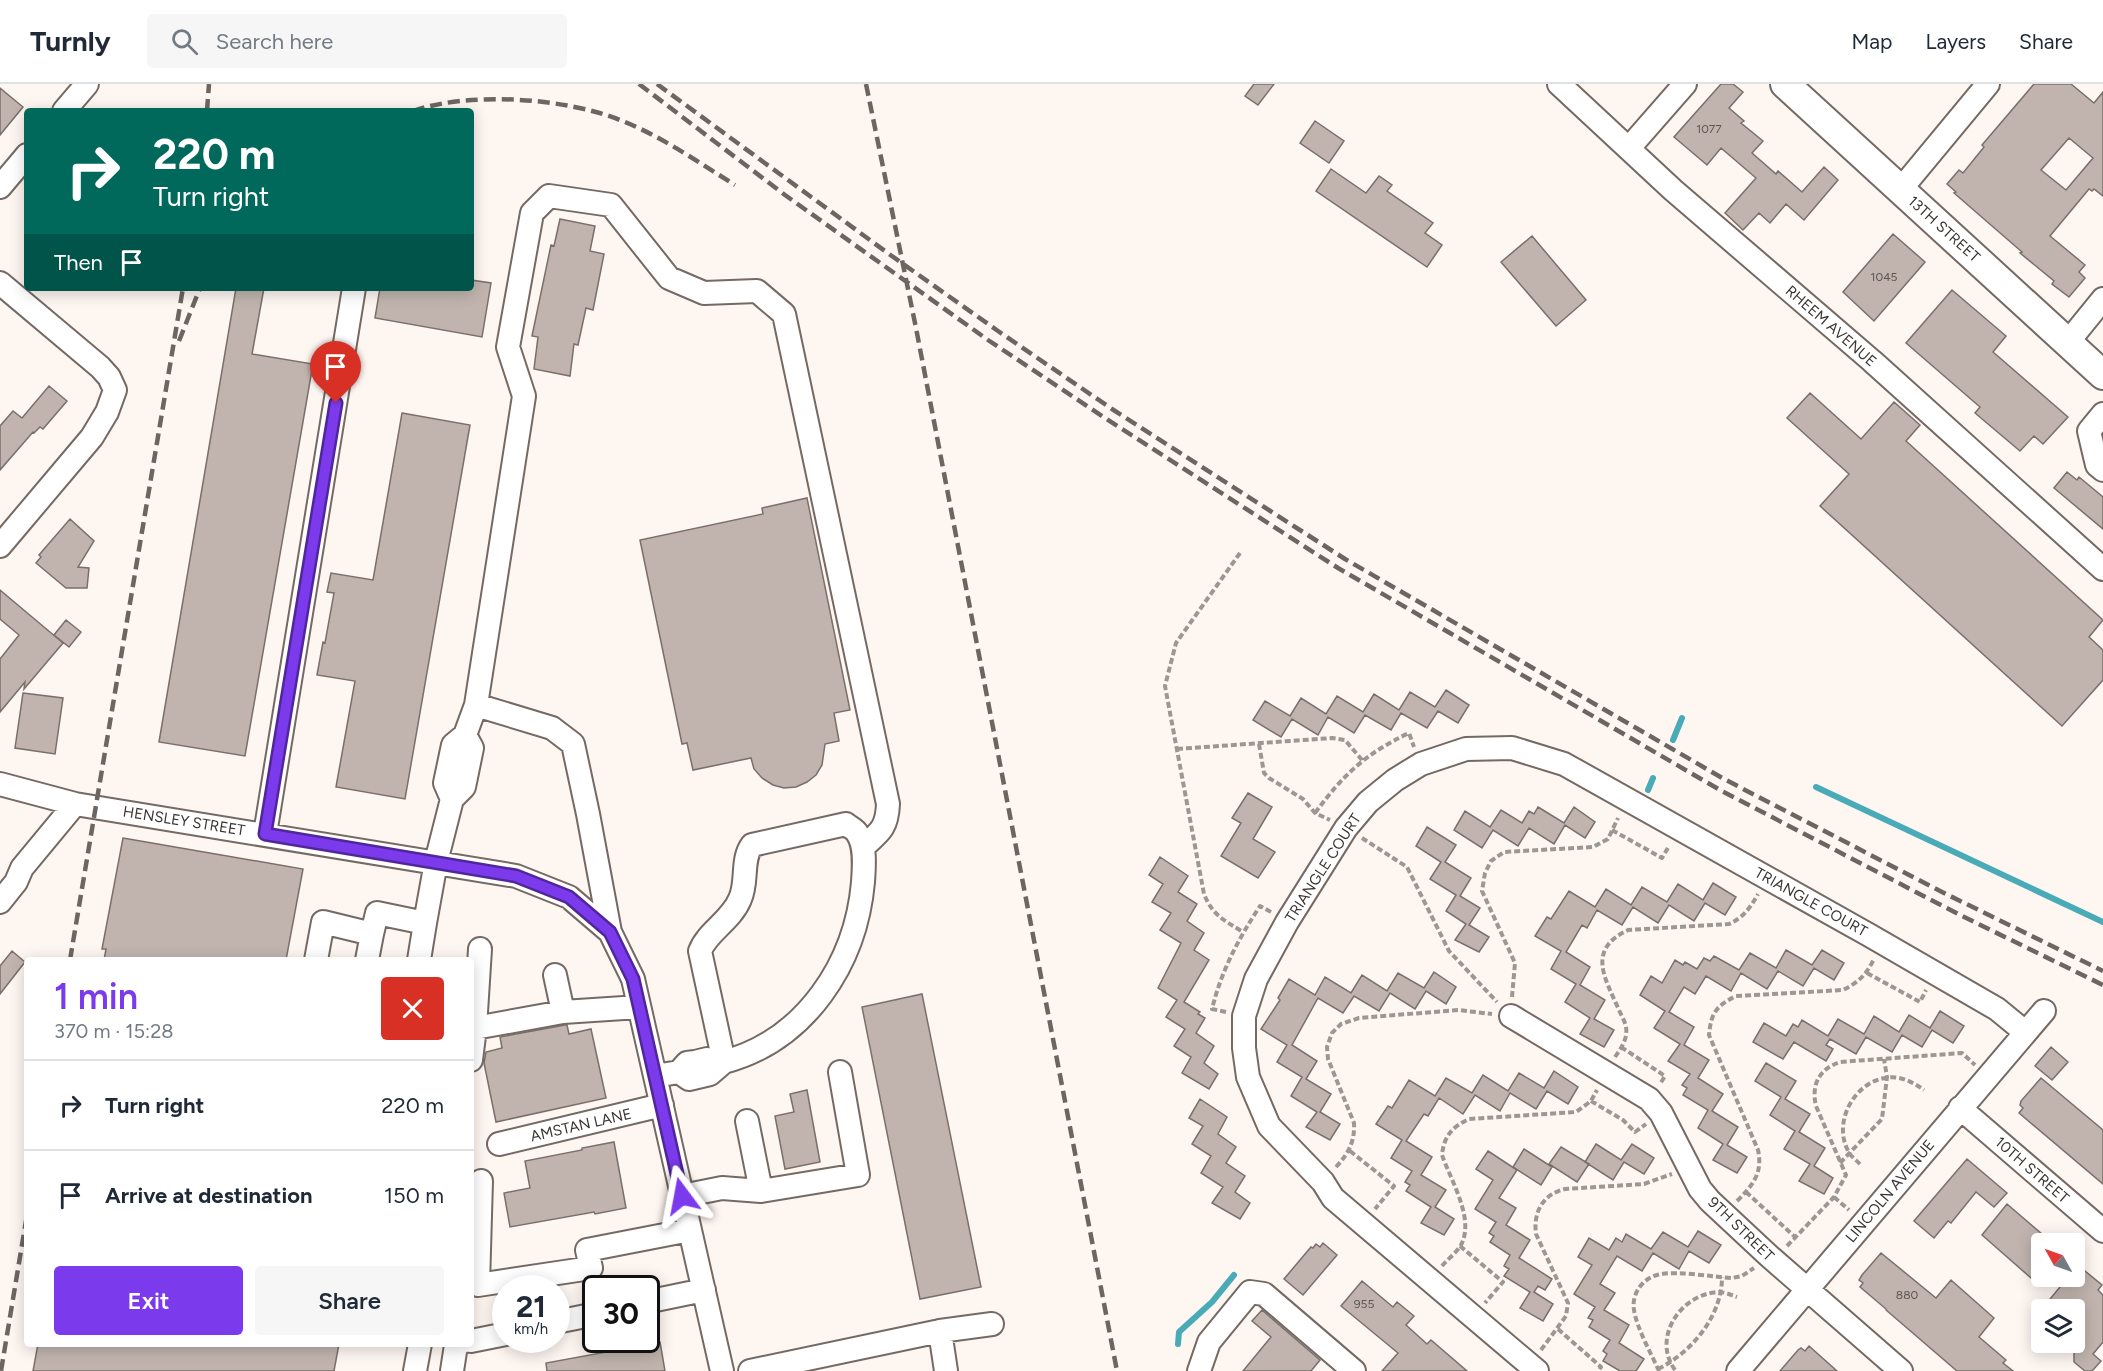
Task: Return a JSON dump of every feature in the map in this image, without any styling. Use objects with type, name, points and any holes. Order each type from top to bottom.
[{"type":"main road","name":"13TH STREET","points":[[1785,84],[2103,375]]},
{"type":"street","points":[[67,108],[87,84]]},
{"type":"street","name":"RHEEM AVENUE","points":[[1559,84],[1673,190],[1872,361],[2103,569]]},
{"type":"street","points":[[1629,148],[1685,84]]},
{"type":"street","points":[[1900,189],[1988,84]]},
{"type":"street","points":[[0,187],[24,159]]},
{"type":"street","points":[[419,957],[436,862],[452,799],[464,787],[472,748],[465,735],[476,705],[524,396],[508,347],[532,213],[549,196],[611,205],[669,278],[704,293],[758,291],[784,314],[888,804],[887,821],[878,834],[862,847]]},
{"type":"street","points":[[0,283],[100,367],[109,377],[115,390],[107,412],[92,437],[4,534]]},
{"type":"street","points":[[265,834],[354,291]]},
{"type":"street","points":[[2068,342],[2103,299]]},
{"type":"street","points":[[2103,414],[2089,431],[2097,465],[2103,470]]},
{"type":"street","points":[[476,705],[552,728],[573,744],[610,932]]},
{"type":"street","name":"TRIANGLE COURT","points":[[1533,1367],[1333,1198],[1323,1182],[1269,1126],[1248,1077],[1244,1048],[1244,1016],[1256,979],[1287,922],[1346,828],[1368,802],[1395,780],[1421,764],[1466,749],[1512,748],[1564,764],[1882,942],[1997,1009],[2025,1032]]},
{"type":"street","name":"HENSLEY STREET","points":[[0,783],[75,804],[516,876],[569,897],[610,932],[633,979],[722,1371]]},
{"type":"street","points":[[0,902],[16,882],[22,868],[75,804]]},
{"type":"street","points":[[655,1076],[679,1072],[689,1079],[710,1074],[724,1062],[757,1050],[778,1036],[803,1015],[815,1001],[838,970],[852,939],[861,906],[864,872],[862,847],[857,832],[846,824],[752,845],[746,854],[746,876],[741,898],[729,918],[704,941],[700,951],[724,1062]]},
{"type":"street","points":[[368,957],[376,914],[425,923]]},
{"type":"street","points":[[317,957],[323,922],[372,934]]},
{"type":"street","points":[[474,1036],[480,949]]},
{"type":"street","points":[[555,975],[563,1012]]},
{"type":"street","points":[[475,1028],[563,1012],[639,1007]]},
{"type":"street","name":"LINCOLN AVENUE","points":[[1737,1371],[2044,1011]]},
{"type":"street","points":[[1510,1016],[1655,1106]]},
{"type":"street","points":[[682,1196],[722,1188],[761,1191],[858,1175],[840,1072]]},
{"type":"street","name":"AMSTAN LANE","points":[[499,1144],[662,1105]]},
{"type":"street","name":"9TH STREET","points":[[1655,1106],[1700,1189],[1769,1256],[1901,1371]]},
{"type":"street","name":"10TH STREET","points":[[1960,1108],[2103,1231]]},
{"type":"street","points":[[747,1121],[761,1191]]},
{"type":"street","points":[[481,1181],[478,1285],[591,1268],[587,1250],[690,1230]]},
{"type":"street","points":[[660,1299],[704,1290]]},
{"type":"street","points":[[1199,1371],[1209,1342],[1250,1292],[1264,1294],[1354,1371]]},
{"type":"street","points":[[750,1371],[940,1331],[992,1324]]},
{"type":"street","points":[[940,1331],[946,1371]]},
{"type":"street","points":[[474,1340],[492,1337]]},
{"type":"street","points":[[415,1371],[419,1347]]},
{"type":"street","points":[[452,1371],[456,1347]]},
{"type":"path","points":[[1240,553],[1176,643],[1166,686],[1204,894],[1210,908],[1219,918],[1243,932]]},
{"type":"path","points":[[1315,813],[1341,779],[1362,760],[1383,745],[1409,733],[1421,764]]},
{"type":"path","points":[[1177,749],[1332,738],[1345,740],[1362,760]]},
{"type":"path","points":[[1259,744],[1264,773],[1269,778],[1302,798],[1315,813],[1346,828],[1407,867],[1449,951],[1510,1016]]},
{"type":"path","points":[[1510,1016],[1515,963],[1482,891],[1485,873],[1491,861],[1504,852],[1593,847],[1608,839],[1628,799]]},
{"type":"path","points":[[1612,830],[1662,858],[1679,828]]},
{"type":"path","points":[[1244,1016],[1212,1009],[1224,968],[1260,906],[1287,922]]},
{"type":"path","points":[[1725,1214],[1755,1181],[1761,1162],[1709,1035],[1711,1018],[1721,1003],[1736,996],[1843,990],[1858,982],[1867,973],[1882,942]]},
{"type":"path","points":[[1867,973],[1920,1002],[1935,973]]},
{"type":"path","points":[[1323,1182],[1350,1151],[1354,1132],[1354,1123],[1328,1059],[1327,1047],[1332,1033],[1341,1024],[1359,1018],[1458,1010],[1510,1016]]},
{"type":"path","points":[[1591,1101],[1623,1120],[1635,1132],[1655,1106],[1665,1076],[1621,1047]]},
{"type":"path","points":[[1722,1277],[1722,1292],[1704,1332],[1659,1370],[1635,1314],[1634,1296],[1640,1286],[1646,1280],[1663,1274],[1742,1276],[1769,1256],[1780,1252],[1834,1197],[1842,1184],[1846,1176],[1816,1106],[1814,1095],[1815,1083],[1823,1071],[1840,1062],[1962,1053],[1988,1076]]},
{"type":"path","points":[[1840,1163],[1882,1119],[1887,1077],[1884,1059]]},
{"type":"path","points":[[1860,1164],[1850,1154],[1845,1141],[1844,1124],[1846,1111],[1860,1090],[1872,1082],[1887,1077],[1900,1078],[1924,1090]]},
{"type":"path","points":[[1350,1151],[1394,1186],[1364,1222]]},
{"type":"path","points":[[1533,1367],[1566,1316],[1568,1303],[1536,1234],[1534,1223],[1539,1207],[1545,1198],[1555,1191],[1564,1189],[1644,1184],[1688,1167]]},
{"type":"path","points":[[1746,1192],[1795,1238]]},
{"type":"path","points":[[1460,1246],[1503,1282],[1474,1316]]},
{"type":"path","points":[[1675,1370],[1670,1363],[1667,1335],[1672,1320],[1680,1310],[1693,1299],[1722,1292],[1737,1297]]},
{"type":"path","points":[[1558,1329],[1601,1367],[1598,1371]]},
{"type":"building","points":[[1254,84],[1274,84],[1258,105],[1245,96]]},
{"type":"building","points":[[1721,84],[1733,84],[1743,92],[1729,108],[1744,121],[1741,123],[1763,141],[1752,153],[1776,174],[1778,171],[1802,192],[1824,167],[1838,180],[1804,220],[1786,204],[1770,223],[1759,213],[1743,230],[1725,213],[1756,178],[1721,148],[1707,165],[1674,137]]},
{"type":"building","points":[[2034,84],[2071,84],[2094,103],[2103,92],[2103,196],[2094,189],[2092,191],[2089,189],[2050,236],[2085,265],[2079,272],[2085,278],[2069,297],[2052,284],[2054,281],[2020,253],[2022,252],[1954,193],[1956,192],[1947,184],[1959,170],[1963,173],[1984,147],[1982,145]],"holes":[[[2069,138],[2093,158],[2066,190],[2041,170]]]},
{"type":"building","points":[[0,88],[23,107],[0,135]]},
{"type":"building","points":[[1315,121],[1344,141],[1329,163],[1300,143]]},
{"type":"building","points":[[1331,169],[1366,193],[1379,176],[1392,185],[1387,191],[1433,223],[1425,233],[1442,245],[1427,267],[1316,191]]},
{"type":"building","points":[[560,219],[595,226],[590,251],[604,254],[593,310],[586,308],[578,345],[574,344],[570,376],[534,369],[538,337],[532,336],[551,245],[554,246]]},
{"type":"building","points":[[1893,234],[1925,262],[1874,321],[1843,292]]},
{"type":"building","points":[[1532,236],[1586,300],[1556,326],[1501,262]]},
{"type":"building","points":[[474,280],[491,283],[482,337],[375,318],[380,291],[474,291]]},
{"type":"building","points":[[1952,290],[2006,336],[1993,352],[2068,417],[2043,444],[2034,436],[2020,451],[1975,413],[1980,407],[1906,343]]},
{"type":"building","points":[[235,291],[263,291],[252,354],[313,364],[245,756],[159,742]]},
{"type":"building","points":[[49,386],[67,401],[43,429],[40,427],[33,432],[0,470],[0,426],[13,411],[22,418]]},
{"type":"building","points":[[1810,393],[1861,439],[1894,402],[1920,425],[1906,441],[2103,620],[2089,637],[2103,650],[2103,680],[2062,726],[1820,506],[1849,474],[1787,418]]},
{"type":"building","points":[[402,413],[470,425],[405,799],[336,787],[355,681],[317,675],[334,593],[327,592],[331,573],[373,580]]},
{"type":"building","points":[[2067,472],[2077,480],[2079,477],[2103,497],[2103,529],[2054,488]]},
{"type":"building","points":[[807,498],[850,710],[834,713],[839,741],[825,744],[822,765],[816,775],[796,787],[784,788],[773,785],[762,778],[754,769],[751,758],[693,770],[687,743],[682,744],[640,540],[763,514],[762,508]]},
{"type":"building","points":[[70,519],[94,541],[78,567],[89,568],[87,588],[66,588],[36,563],[41,557],[39,555]]},
{"type":"building","points":[[0,590],[63,643],[24,689],[25,682],[0,712],[0,659],[19,635],[0,619]]},
{"type":"building","points":[[66,620],[81,632],[69,647],[54,635]]},
{"type":"building","points":[[1446,690],[1469,705],[1458,723],[1438,711],[1427,728],[1401,713],[1391,730],[1365,715],[1354,733],[1328,717],[1318,735],[1292,719],[1281,737],[1253,720],[1265,701],[1290,716],[1301,698],[1326,714],[1337,696],[1363,712],[1374,694],[1399,710],[1410,692],[1435,707]]},
{"type":"building","points":[[23,693],[63,698],[55,754],[15,748]]},
{"type":"building","points":[[1248,793],[1272,807],[1253,839],[1275,852],[1258,878],[1221,856],[1241,823],[1232,818]]},
{"type":"building","points":[[1538,807],[1564,823],[1574,807],[1595,822],[1585,838],[1565,825],[1554,844],[1529,828],[1518,846],[1493,830],[1482,848],[1454,830],[1465,811],[1490,827],[1501,810],[1522,823],[1529,811],[1534,814]]},
{"type":"building","points":[[1427,827],[1456,845],[1445,862],[1471,878],[1460,896],[1480,908],[1469,925],[1489,937],[1479,952],[1455,940],[1466,924],[1446,911],[1456,895],[1430,879],[1441,862],[1416,846]]},
{"type":"building","points":[[123,838],[303,869],[287,957],[105,957],[106,949],[102,949]]},
{"type":"building","points":[[1160,857],[1188,876],[1178,892],[1197,904],[1187,921],[1204,933],[1194,950],[1209,960],[1184,1002],[1205,1018],[1196,1033],[1214,1046],[1204,1063],[1218,1074],[1209,1089],[1182,1073],[1191,1057],[1174,1046],[1185,1029],[1166,1017],[1177,1000],[1158,988],[1181,943],[1160,930],[1171,913],[1152,902],[1163,884],[1149,875]]},
{"type":"building","points":[[1713,883],[1736,897],[1725,915],[1705,903],[1694,921],[1669,905],[1658,923],[1633,907],[1622,925],[1597,910],[1587,928],[1582,925],[1566,952],[1590,967],[1580,985],[1605,1000],[1594,1019],[1614,1030],[1604,1047],[1580,1034],[1590,1018],[1565,1002],[1576,984],[1551,969],[1561,951],[1535,936],[1547,917],[1551,919],[1569,891],[1595,907],[1606,889],[1631,905],[1642,887],[1667,902],[1678,884],[1703,900]]},
{"type":"building","points":[[1786,950],[1812,965],[1822,950],[1844,963],[1834,980],[1814,968],[1803,986],[1778,971],[1767,989],[1741,973],[1731,991],[1706,976],[1695,994],[1684,987],[1669,1012],[1694,1027],[1684,1045],[1709,1060],[1698,1078],[1723,1094],[1712,1111],[1738,1127],[1727,1145],[1747,1157],[1737,1173],[1713,1160],[1723,1144],[1698,1128],[1708,1110],[1683,1095],[1687,1088],[1682,1085],[1690,1074],[1668,1061],[1680,1044],[1654,1028],[1665,1011],[1640,995],[1651,976],[1662,983],[1675,960],[1683,965],[1685,962],[1697,969],[1704,958],[1710,961],[1714,956],[1739,970],[1750,953],[1776,968]]},
{"type":"building","points":[[12,951],[24,961],[0,994],[0,966]]},
{"type":"building","points":[[1434,972],[1456,987],[1446,1004],[1426,991],[1415,1009],[1390,993],[1379,1011],[1354,996],[1343,1013],[1318,998],[1292,1045],[1317,1061],[1306,1079],[1331,1094],[1320,1112],[1340,1124],[1330,1140],[1306,1127],[1317,1112],[1291,1096],[1302,1077],[1277,1062],[1287,1045],[1261,1029],[1280,1000],[1278,998],[1289,979],[1315,995],[1325,977],[1351,993],[1362,975],[1387,991],[1398,973],[1424,988]]},
{"type":"building","points":[[922,994],[981,1287],[920,1299],[862,1007]]},
{"type":"building","points":[[1940,1011],[1964,1026],[1953,1043],[1932,1030],[1922,1047],[1902,1035],[1892,1052],[1866,1037],[1856,1054],[1830,1039],[1826,1045],[1833,1049],[1826,1061],[1794,1042],[1783,1059],[1753,1042],[1764,1023],[1786,1036],[1793,1024],[1798,1027],[1802,1020],[1828,1036],[1838,1019],[1864,1034],[1874,1016],[1899,1032],[1909,1015],[1930,1028]]},
{"type":"building","points":[[567,1025],[569,1034],[591,1029],[606,1098],[496,1122],[484,1063],[486,1052],[502,1048],[500,1037]]},
{"type":"building","points":[[2051,1047],[2068,1062],[2052,1080],[2035,1066]]},
{"type":"building","points":[[1766,1063],[1796,1081],[1785,1099],[1810,1114],[1799,1132],[1825,1148],[1814,1166],[1833,1178],[1824,1194],[1799,1181],[1810,1164],[1784,1149],[1795,1131],[1770,1115],[1781,1097],[1755,1081]]},
{"type":"building","points":[[1554,1071],[1578,1087],[1568,1104],[1547,1091],[1536,1109],[1510,1093],[1500,1111],[1475,1095],[1463,1114],[1439,1098],[1428,1116],[1424,1114],[1406,1141],[1432,1157],[1421,1175],[1446,1190],[1435,1207],[1454,1219],[1444,1235],[1421,1223],[1431,1207],[1406,1191],[1410,1185],[1405,1182],[1412,1171],[1391,1158],[1402,1140],[1376,1124],[1388,1106],[1392,1108],[1409,1080],[1435,1096],[1446,1078],[1472,1093],[1483,1075],[1508,1091],[1519,1073],[1544,1088]]},
{"type":"building","points":[[2041,1078],[2103,1130],[2103,1184],[2019,1113],[2023,1108],[2020,1105],[2021,1101]]},
{"type":"building","points":[[807,1090],[820,1162],[785,1169],[775,1116],[794,1112],[790,1094]]},
{"type":"building","points":[[1200,1099],[1227,1117],[1218,1134],[1236,1147],[1226,1163],[1245,1176],[1235,1192],[1250,1203],[1240,1219],[1212,1203],[1223,1187],[1201,1173],[1211,1156],[1192,1144],[1203,1126],[1189,1118]]},
{"type":"building","points":[[614,1142],[626,1208],[510,1227],[504,1193],[530,1188],[525,1161]]},
{"type":"building","points":[[1596,1144],[1621,1160],[1632,1144],[1654,1158],[1644,1174],[1624,1162],[1613,1180],[1585,1162]]},
{"type":"building","points":[[1561,1147],[1589,1164],[1577,1182],[1549,1164]]},
{"type":"building","points":[[1524,1149],[1552,1167],[1541,1185],[1513,1167]]},
{"type":"building","points":[[1488,1151],[1517,1170],[1499,1198],[1516,1208],[1506,1225],[1530,1240],[1519,1258],[1552,1279],[1545,1290],[1538,1286],[1534,1292],[1553,1304],[1543,1321],[1520,1308],[1530,1292],[1504,1276],[1509,1269],[1504,1266],[1510,1255],[1490,1242],[1494,1236],[1489,1233],[1496,1222],[1475,1209],[1493,1180],[1476,1169]]},
{"type":"building","points":[[1967,1159],[2007,1193],[1994,1207],[1976,1192],[1951,1223],[1948,1221],[1934,1238],[1914,1221]]},
{"type":"building","points":[[2007,1204],[2041,1233],[2031,1233],[2031,1278],[1982,1235]]},
{"type":"building","points":[[1698,1231],[1721,1245],[1709,1263],[1689,1251],[1679,1269],[1653,1253],[1642,1271],[1617,1256],[1600,1284],[1615,1293],[1604,1310],[1629,1325],[1619,1343],[1644,1359],[1636,1371],[1620,1371],[1603,1361],[1607,1354],[1603,1351],[1610,1340],[1589,1327],[1593,1320],[1588,1318],[1595,1307],[1574,1294],[1592,1265],[1578,1257],[1589,1238],[1609,1250],[1616,1238],[1622,1242],[1626,1234],[1651,1249],[1663,1232],[1688,1247]]},
{"type":"building","points":[[1323,1243],[1337,1255],[1303,1295],[1284,1279],[1311,1247],[1313,1248],[1316,1244],[1320,1247]]},
{"type":"building","points":[[1881,1253],[1936,1298],[1951,1280],[1994,1318],[1979,1337],[2006,1360],[2003,1363],[2013,1371],[1957,1371],[1860,1287],[1863,1283],[1859,1280],[1862,1275]]},
{"type":"building","points":[[2085,1271],[2102,1285],[2098,1290],[2103,1295],[2103,1342],[2093,1354],[2101,1361],[2092,1371],[2085,1371],[2074,1362],[2074,1353],[2085,1353],[2085,1299],[2050,1299],[2060,1287],[2085,1287]]},
{"type":"building","points":[[1362,1281],[1393,1307],[1397,1302],[1414,1316],[1406,1325],[1427,1344],[1431,1340],[1467,1371],[1382,1371],[1398,1353],[1341,1306]]},
{"type":"building","points":[[1262,1310],[1320,1360],[1311,1371],[1243,1371],[1271,1337],[1252,1321]]},
{"type":"building","points":[[660,1342],[665,1371],[547,1371],[546,1363],[600,1353],[660,1353]]},
{"type":"building","points":[[1809,1346],[1837,1371],[1780,1371],[1798,1350],[1801,1348],[1805,1351]]},
{"type":"building","points":[[37,1347],[338,1347],[334,1371],[33,1371]]},
{"type":"waterway","points":[[1673,740],[1682,718]]},
{"type":"waterway","points":[[1648,790],[1653,778]]},
{"type":"waterway","points":[[1816,787],[2103,922]]},
{"type":"waterway","points":[[1178,1344],[1179,1332],[1212,1302],[1234,1275]]},
{"type":"railway","points":[[207,108],[209,84]]},
{"type":"railway","points":[[639,84],[785,195],[988,340],[1338,568],[1720,790],[1960,915],[2103,985]]},
{"type":"railway","points":[[657,84],[998,331],[1112,409],[1345,559],[1724,779],[1942,892],[2103,971]]},
{"type":"railway","points":[[866,84],[916,328],[1117,1371]]},
{"type":"railway","points":[[424,108],[489,99],[545,102],[598,112],[635,126],[735,185]]},
{"type":"railway","points":[[71,957],[182,291]]},
{"type":"railway","points":[[179,341],[199,291]]},
{"type":"railway","points":[[1,1371],[24,1233]]},
{"type":"route","points":[[336,403],[265,834],[516,876],[569,897],[610,932],[633,979],[682,1196]]}]
